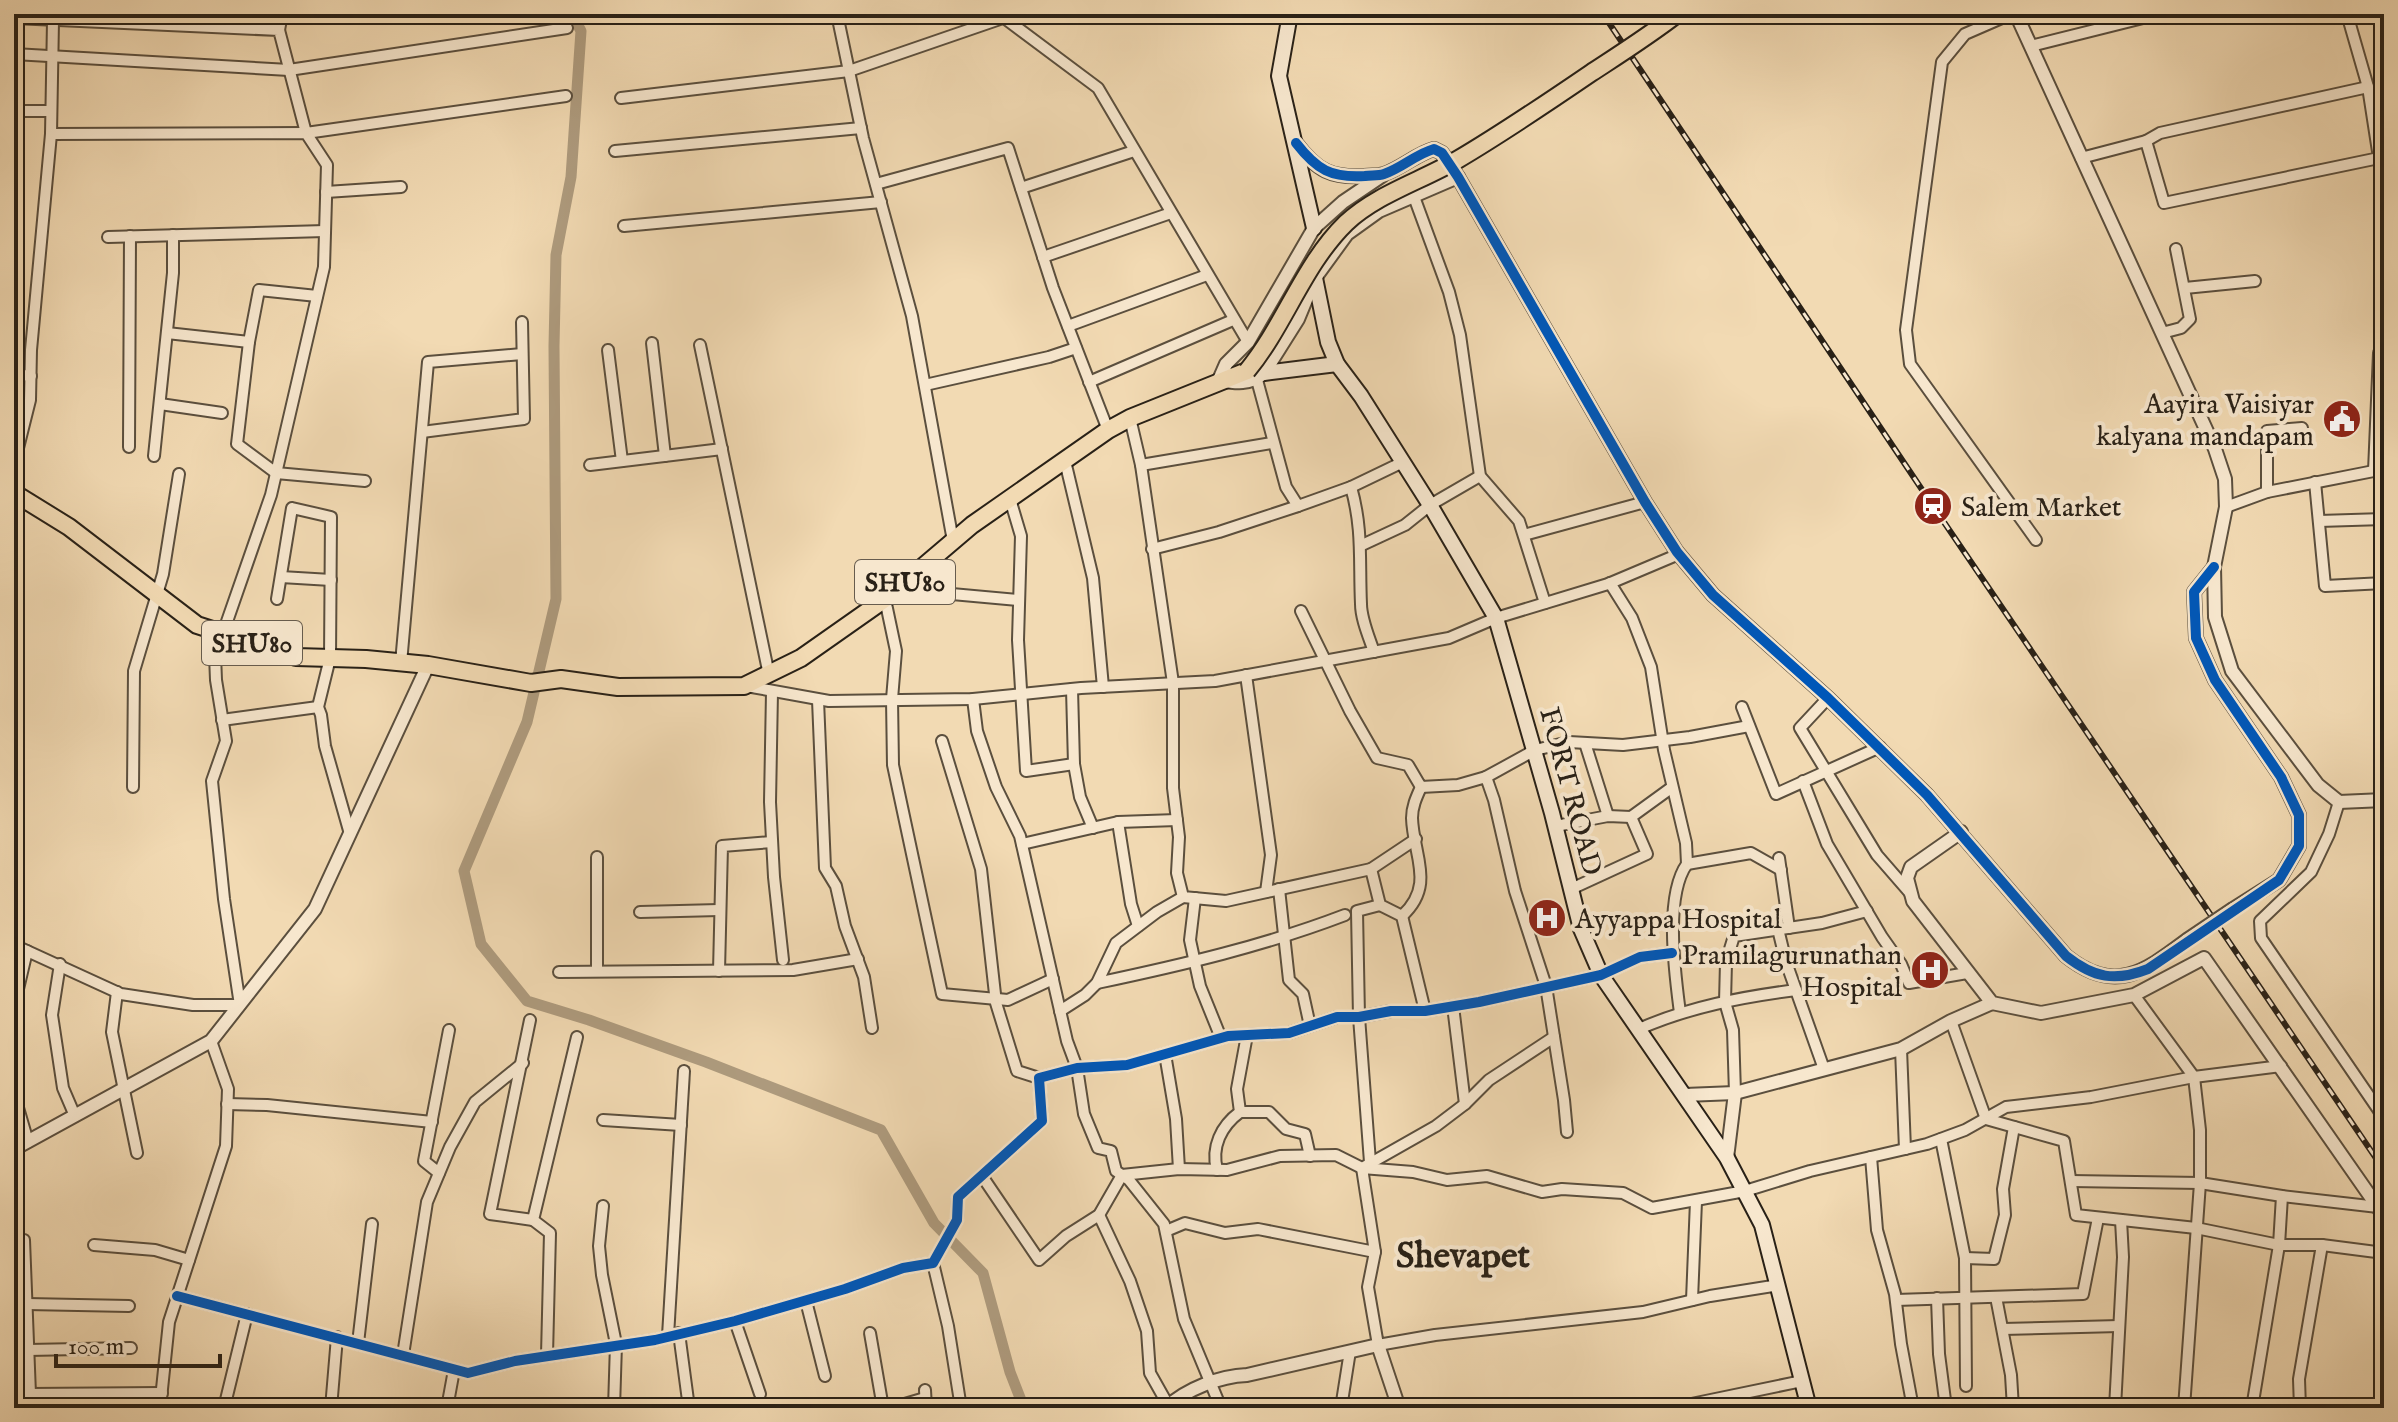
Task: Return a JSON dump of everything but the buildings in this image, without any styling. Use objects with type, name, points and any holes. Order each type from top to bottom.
[{"type":"main road","points":[[1290,14],[1279,76],[1314,228]]},
{"type":"main road","name":"SHU80","points":[[1252,372],[1257,345],[1310,255],[1340,217],[1368,196],[1489,131],[1662,14]]},
{"type":"main road","name":"SHU80","points":[[14,493],[69,527],[197,625],[296,657],[428,665],[531,683],[561,679],[618,687],[770,683],[891,594],[953,541],[1108,430],[1219,380],[1252,372],[1317,260],[1357,214],[1493,139],[1677,14]]},
{"type":"main road","name":"FORT ROAD","points":[[1315,278],[1328,342],[1337,364],[1361,396],[1430,505],[1496,618],[1556,826],[1581,929],[1601,975],[1727,1158],[1762,1225],[1809,1408]]},
{"type":"main road","points":[[1252,372],[1337,364]]},
{"type":"street","points":[[240,1005],[224,899],[212,781],[226,741],[216,680],[218,632],[276,473],[324,267],[327,165],[306,133],[279,30],[282,14]]},
{"type":"street","points":[[837,14],[861,128],[912,316],[953,541]]},
{"type":"street","points":[[2036,540],[1910,364],[1906,330],[1942,62],[1965,34],[2014,14],[2215,449],[2225,479],[2226,507],[2214,567],[2215,617],[2232,671],[2318,785],[2339,802],[2384,800]]},
{"type":"street","points":[[2031,46],[2159,14]]},
{"type":"street","points":[[2146,141],[2164,203],[2379,158],[2368,87],[2347,14]]},
{"type":"street","points":[[14,18],[29,16],[53,21],[279,30]]},
{"type":"street","points":[[621,98],[849,71],[1001,16],[1098,88],[1248,342]]},
{"type":"street","points":[[14,464],[30,400],[51,134],[53,21]]},
{"type":"street","points":[[14,54],[289,70],[567,28]]},
{"type":"street","points":[[2081,158],[2146,141],[2160,133],[2368,87]]},
{"type":"street","points":[[51,134],[306,133],[566,96]]},
{"type":"street","points":[[14,111],[51,111]]},
{"type":"street","points":[[615,151],[861,128]]},
{"type":"street","points":[[1296,143],[1308,159],[1325,171],[1342,177],[1383,175]]},
{"type":"street","points":[[876,184],[1008,148],[1043,257],[1108,430]]},
{"type":"street","points":[[1219,380],[1226,364],[1248,342],[1314,228],[1343,202],[1383,175],[1424,152],[1434,149],[1442,153],[1645,502],[1679,554],[1713,595],[1880,747],[1961,832],[2066,956],[2082,968],[2113,978],[2148,969],[2279,880],[2299,846],[2299,815],[2281,777],[2215,680],[2196,638],[2194,592],[2214,567]]},
{"type":"street","points":[[1021,188],[1134,151]]},
{"type":"street","points":[[1298,506],[1286,487],[1252,372],[1298,319],[1315,278],[1347,234],[1379,211],[1458,177]]},
{"type":"street","points":[[326,192],[401,187]]},
{"type":"street","points":[[1413,194],[1449,292],[1460,335],[1480,476],[1519,521],[1545,603]]},
{"type":"street","points":[[624,226],[881,202]]},
{"type":"street","points":[[1043,257],[1171,213]]},
{"type":"street","points":[[108,237],[325,231]]},
{"type":"street","points":[[154,456],[173,273],[173,235]]},
{"type":"street","points":[[129,447],[130,236]]},
{"type":"street","points":[[2162,333],[2181,328],[2190,319],[2176,249]]},
{"type":"street","points":[[1068,326],[1207,275]]},
{"type":"street","points":[[2185,288],[2255,281]]},
{"type":"street","points":[[317,296],[259,290],[249,342],[237,444],[276,473],[365,481]]},
{"type":"street","points":[[1089,382],[1233,320]]},
{"type":"street","points":[[422,432],[524,419],[522,322]]},
{"type":"street","points":[[167,333],[249,342]]},
{"type":"street","points":[[652,343],[665,456]]},
{"type":"street","points":[[700,345],[770,683],[770,802],[783,960]]},
{"type":"street","points":[[925,385],[1076,348]]},
{"type":"street","points":[[608,350],[622,461]]},
{"type":"street","points":[[2226,507],[2267,492],[2379,470],[2379,353]]},
{"type":"street","points":[[401,663],[428,362],[522,354]]},
{"type":"street","points":[[14,374],[31,376]]},
{"type":"street","points":[[160,404],[222,413]]},
{"type":"street","points":[[1130,418],[1141,465],[1173,683],[1173,788],[1179,837],[1177,873],[1183,897]]},
{"type":"street","points":[[2267,492],[2267,431],[2302,428]]},
{"type":"street","points":[[1141,465],[1272,443]]},
{"type":"street","points":[[590,465],[722,449]]},
{"type":"street","points":[[1065,461],[1093,578],[1103,687]]},
{"type":"street","points":[[1152,549],[1219,532],[1298,506],[1351,487],[1403,462]]},
{"type":"street","points":[[133,787],[134,671],[163,574],[179,474]]},
{"type":"street","points":[[1362,545],[1405,525],[1430,505],[1480,476]]},
{"type":"street","points":[[2315,482],[2325,586],[2384,583]]},
{"type":"street","points":[[1351,487],[1358,511],[1362,545],[1361,607],[1374,652]]},
{"type":"street","points":[[1010,499],[1021,536],[1018,600],[1026,771],[1074,764]]},
{"type":"street","points":[[1524,535],[1645,502]]},
{"type":"street","points":[[277,599],[292,508],[331,517],[330,658],[318,707],[325,746],[350,834]]},
{"type":"street","points":[[2319,521],[2384,519]]},
{"type":"street","points":[[770,683],[818,700],[973,699],[1072,689],[1215,681],[1449,638],[1496,618],[1610,583],[1679,554]]},
{"type":"street","points":[[281,577],[331,580]]},
{"type":"street","points":[[1610,583],[1632,618],[1651,667],[1671,788],[1686,843],[1687,864],[1678,877],[1672,953],[1680,1013]]},
{"type":"street","points":[[1018,600],[891,594],[896,651],[892,699],[893,765],[942,994],[1008,1000],[1053,979]]},
{"type":"street","points":[[1301,611],[1377,758],[1408,765],[1421,787]]},
{"type":"street","points":[[14,1149],[211,1041],[315,909],[428,665]]},
{"type":"street","points":[[1246,675],[1271,855],[1266,892]]},
{"type":"street","points":[[1072,689],[1074,764],[1080,797],[1093,828]]},
{"type":"street","points":[[1828,698],[1800,728],[1877,855],[1910,893]]},
{"type":"street","points":[[973,699],[981,745],[1022,844],[1067,1041],[1077,1068],[1084,1114],[1098,1148],[1111,1151],[1116,1171],[1164,1224],[1184,1319],[1221,1408]]},
{"type":"street","points":[[818,700],[825,868],[836,886],[845,926],[864,977],[872,1028]]},
{"type":"street","points":[[222,720],[318,707]]},
{"type":"street","points":[[1742,707],[1776,794],[1880,747]]},
{"type":"street","points":[[1421,787],[1458,785],[1486,777],[1535,750],[1569,742],[1623,745],[1749,726]]},
{"type":"street","points":[[942,741],[981,869],[996,1000],[1017,1071],[1039,1078],[1077,1068],[1127,1065],[1221,1038],[1289,1033],[1337,1017],[1453,1006],[1601,975],[1640,957],[1672,953]]},
{"type":"street","points":[[1585,743],[1608,816]]},
{"type":"street","points":[[1486,777],[1515,891],[1546,986],[1567,1132]]},
{"type":"street","points":[[1803,781],[1827,844],[1901,964],[1909,983],[1967,973]]},
{"type":"street","points":[[1402,916],[1415,904],[1422,871],[1413,806],[1421,787]]},
{"type":"street","points":[[1556,826],[1608,816],[1631,817],[1671,788]]},
{"type":"street","points":[[2339,802],[2329,834],[2311,872],[2260,921],[2261,938],[2384,1118]]},
{"type":"street","points":[[1571,889],[1647,854],[1631,817]]},
{"type":"street","points":[[1022,844],[1118,822],[1177,820]]},
{"type":"street","points":[[1118,822],[1131,904],[1138,926]]},
{"type":"street","points":[[1961,832],[1911,867],[1907,878],[1913,901],[1992,1003]]},
{"type":"street","points":[[1060,1011],[1097,983],[1116,943],[1183,897],[1226,901],[1371,869],[1416,839]]},
{"type":"street","points":[[719,971],[722,846],[772,842]]},
{"type":"street","points":[[1687,864],[1751,853],[1780,864],[1783,928],[1796,990],[1824,1069]]},
{"type":"street","points":[[597,857],[597,971]]},
{"type":"street","points":[[1371,869],[1380,905]]},
{"type":"street","points":[[1279,889],[1289,980],[1303,994],[1310,1026]]},
{"type":"street","points":[[1195,898],[1190,940],[1200,986],[1221,1038]]},
{"type":"street","points":[[1399,1408],[1378,1345],[1368,1287],[1375,1252],[1366,1165],[1357,911],[1380,905],[1402,916],[1425,1011]]},
{"type":"street","points":[[640,912],[719,910]]},
{"type":"street","points":[[1727,1158],[1735,1093],[1733,1030],[1725,1002],[1726,962],[1734,936],[1822,923],[1867,911]]},
{"type":"street","points":[[1097,983],[1195,963],[1286,938],[1345,915]]},
{"type":"street","points":[[14,945],[117,992],[193,1005],[240,1005]]},
{"type":"street","points":[[14,1006],[27,951]]},
{"type":"street","points":[[1685,1095],[1735,1093],[1901,1049],[1951,1021],[1992,1003],[2041,1013],[2134,995],[2204,958],[2381,1211]]},
{"type":"street","points":[[559,972],[793,970],[858,959]]},
{"type":"street","points":[[60,964],[52,1015],[63,1088],[75,1116]]},
{"type":"street","points":[[1639,1029],[1680,1013],[1796,990]]},
{"type":"street","points":[[117,992],[112,1032],[137,1153]]},
{"type":"street","points":[[2134,995],[2194,1077],[2200,1130],[2200,1183],[2184,1408]]},
{"type":"street","points":[[1453,1006],[1465,1104]]},
{"type":"street","points":[[530,1020],[490,1214],[533,1220],[550,1233],[547,1355]]},
{"type":"street","points":[[1951,1021],[1986,1119]]},
{"type":"street","points":[[439,1173],[424,1161],[449,1030]]},
{"type":"street","points":[[1240,1112],[1237,1089],[1247,1035]]},
{"type":"street","points":[[533,1220],[577,1037]]},
{"type":"street","points":[[1366,1165],[1436,1126],[1489,1080],[1554,1037]]},
{"type":"street","points":[[160,1408],[169,1322],[226,1146],[228,1089],[211,1041]]},
{"type":"street","points":[[1901,1049],[1905,1149]]},
{"type":"street","points":[[1165,1054],[1176,1119],[1179,1169]]},
{"type":"street","points":[[403,1355],[427,1202],[450,1147],[475,1102],[523,1063]]},
{"type":"street","points":[[1122,1175],[1179,1169],[1217,1170],[1280,1156],[1336,1155],[1366,1165],[1447,1180],[1487,1176],[1542,1192],[1562,1189],[1623,1193],[1652,1208],[1745,1191],[1941,1139],[2006,1107],[2091,1097],[2194,1077],[2281,1066]]},
{"type":"street","points":[[684,1071],[673,1335],[689,1408]]},
{"type":"street","points":[[14,1073],[16,1101],[28,1142]]},
{"type":"street","points":[[961,1408],[948,1326],[933,1263],[957,1220],[958,1197],[1042,1121],[1039,1078]]},
{"type":"street","points":[[227,1104],[432,1122]]},
{"type":"street","points":[[1217,1170],[1212,1153],[1225,1127],[1240,1112],[1269,1112],[1286,1129],[1305,1134],[1310,1156]]},
{"type":"street","points":[[1986,1119],[2064,1141],[2076,1215],[2196,1228],[2279,1245],[2322,1245],[2384,1253]]},
{"type":"street","points":[[603,1120],[681,1125]]},
{"type":"street","points":[[1965,1258],[1994,1259],[2005,1215],[2003,1189],[2014,1127]]},
{"type":"street","points":[[1941,1139],[1965,1258],[1966,1386]]},
{"type":"street","points":[[1871,1157],[1877,1230],[1896,1300],[1913,1408]]},
{"type":"street","points":[[982,1176],[1039,1260],[1066,1236],[1099,1215],[1122,1175]]},
{"type":"street","points":[[2071,1181],[2200,1183],[2381,1211]]},
{"type":"street","points":[[2252,1408],[2279,1245],[2282,1196]]},
{"type":"street","points":[[1692,1300],[1696,1201]]},
{"type":"street","points":[[603,1206],[599,1246],[616,1344],[614,1408]]},
{"type":"street","points":[[1099,1215],[1130,1281],[1147,1331],[1150,1373],[1167,1407],[1177,1397],[1228,1376],[1247,1375],[1378,1345],[1435,1335],[1643,1312],[1779,1285]]},
{"type":"street","points":[[1896,1300],[2083,1294],[2098,1218]]},
{"type":"street","points":[[2115,1408],[2123,1257],[2121,1220]]},
{"type":"street","points":[[1166,1231],[1185,1223],[1225,1233],[1258,1229],[1375,1252]]},
{"type":"street","points":[[358,1343],[372,1224]]},
{"type":"street","points":[[24,1240],[30,1394]]},
{"type":"street","points":[[94,1245],[155,1250],[189,1260]]},
{"type":"street","points":[[2300,1408],[2299,1379],[2322,1245]]},
{"type":"street","points":[[177,1296],[468,1373],[547,1355],[673,1335],[735,1321],[903,1268],[933,1263]]},
{"type":"street","points":[[1996,1297],[2011,1375],[2013,1408]]},
{"type":"street","points":[[1937,1298],[1939,1354],[1946,1408]]},
{"type":"street","points":[[806,1301],[825,1376]]},
{"type":"street","points":[[27,1304],[129,1306]]},
{"type":"street","points":[[224,1408],[247,1314]]},
{"type":"street","points":[[735,1321],[760,1394]]},
{"type":"street","points":[[2003,1329],[2119,1326]]},
{"type":"street","points":[[870,1333],[883,1408]]},
{"type":"street","points":[[331,1408],[337,1337]]},
{"type":"street","points":[[28,1350],[131,1348]]},
{"type":"street","points":[[1341,1408],[1350,1351]]},
{"type":"street","points":[[447,1408],[454,1370]]},
{"type":"street","points":[[1672,1408],[1802,1381]]},
{"type":"street","points":[[14,1395],[162,1393]]},
{"type":"street","points":[[891,1408],[925,1399]]},
{"type":"waterway","points":[[572,14],[581,31],[571,177],[556,255],[556,599],[527,722],[464,871],[481,944],[527,1001],[706,1062],[881,1130],[934,1223],[983,1273],[1010,1372],[1024,1408]]},
{"type":"railway","points":[[1603,14],[2384,1170]]},
{"type":"cycle path","points":[[1296,143],[1318,166],[1334,174],[1353,176],[1384,174],[1434,149],[1442,153],[1677,552],[1713,595],[1828,698],[1927,795],[2066,956],[2086,969],[2105,976],[2125,976],[2148,969],[2279,880],[2299,846],[2299,815],[2281,777],[2215,680],[2196,638],[2194,592],[2214,567]]},
{"type":"cycle path","points":[[177,1296],[468,1373],[515,1361],[655,1340],[735,1321],[845,1289],[903,1268],[933,1263],[957,1220],[958,1197],[1042,1121],[1039,1078],[1077,1068],[1127,1065],[1228,1036],[1289,1033],[1337,1017],[1425,1011],[1479,1002],[1601,975],[1640,957],[1672,953]]},
{"type":"place","name":"Aayira Vaisiyar kalyana mandapam","points":[[2342,419]]},
{"type":"place","name":"Salem Market","points":[[1933,506]]},
{"type":"place","name":"Ayyappa Hospital","points":[[1547,918]]},
{"type":"place","name":"Pramilagurunathan Hospital","points":[[1930,970]]},
{"type":"district","name":"Shevapet","points":[[1463,1254]]}]
